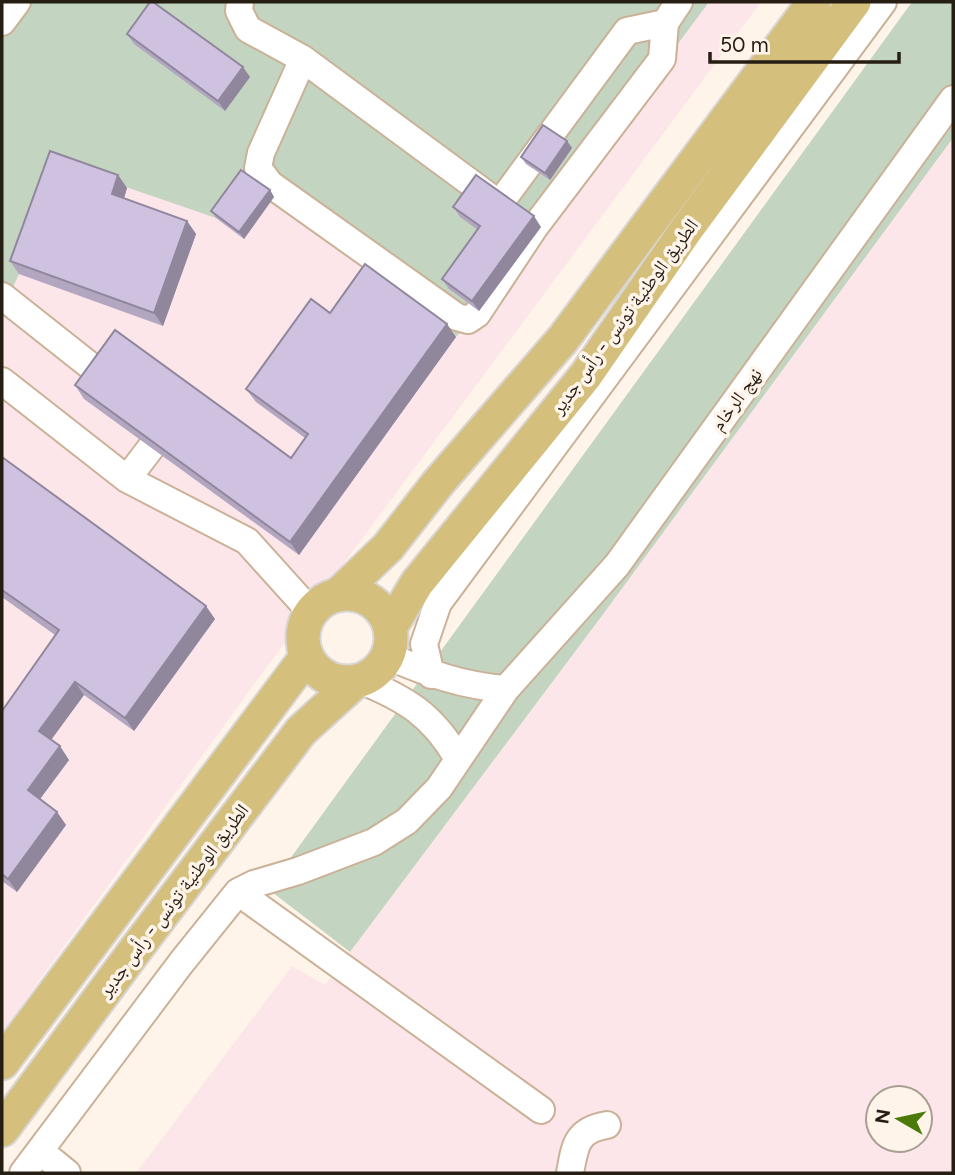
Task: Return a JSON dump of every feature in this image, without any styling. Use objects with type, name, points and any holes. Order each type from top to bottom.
[{"type":"main road","name":"الطريق الوطنية تونس - رأس جدير","points":[[339,594],[388,547],[438,483],[563,339],[814,2]]},
{"type":"main road","name":"الطريق الوطنية تونس - رأس جدير","points":[[389,642],[417,583],[586,375],[686,230],[854,2]]},
{"type":"main road","points":[[339,594],[365,597],[385,615],[389,642],[372,675],[358,681],[342,682],[327,677],[315,668],[307,656],[304,634],[311,612],[328,598],[339,594]]},
{"type":"main road","name":"الطريق الوطنية تونس - رأس جدير","points":[[2,1063],[307,656]]},
{"type":"main road","name":"الطريق الوطنية تونس - رأس جدير","points":[[2,1130],[148,932],[302,731],[358,681]]},
{"type":"street","points":[[2,22],[16,2]]},
{"type":"street","points":[[240,2],[239,11],[248,29],[303,59],[534,228]]},
{"type":"street","points":[[431,675],[424,644],[438,603],[883,2]]},
{"type":"street","points":[[303,59],[261,153],[258,167],[270,184],[440,288],[457,317],[468,320],[477,314],[534,228],[662,59],[672,12]]},
{"type":"street","points":[[477,235],[627,31],[672,12]]},
{"type":"street","name":"نهج الرخام","points":[[238,892],[374,842],[407,821],[439,788],[506,689],[617,565],[953,99]]},
{"type":"street","points":[[2,296],[155,417],[162,426],[159,438],[127,479]]},
{"type":"street","points":[[2,381],[127,479],[247,541],[311,612]]},
{"type":"street","points":[[389,642],[431,675],[476,687],[506,689]]},
{"type":"street","points":[[358,681],[378,688],[428,717],[445,736],[458,759]]},
{"type":"street","points":[[23,1173],[181,963],[238,892],[541,1110]]},
{"type":"street","points":[[570,1173],[574,1150],[580,1136],[594,1127],[607,1125]]},
{"type":"street","points":[[40,1151],[67,1173]]},
{"type":"shaded area","points":[[2,2],[761,2],[255,683],[2,1032]]},
{"type":"shaded area","points":[[953,138],[953,1173],[136,1173],[292,966],[325,985],[604,613]]},
{"type":"green space","points":[[2,2],[709,2],[479,311],[456,337],[246,177],[216,218],[59,164],[19,274],[2,311]]},
{"type":"green space","points":[[912,2],[953,2],[953,138],[604,613],[350,952],[268,889]]},
{"type":"building","points":[[150,2],[243,67],[218,101],[127,34]]},
{"type":"building","points":[[543,125],[567,141],[545,173],[521,157]]},
{"type":"building","points":[[50,151],[118,175],[112,194],[187,221],[154,313],[10,261]]},
{"type":"building","points":[[241,170],[270,190],[239,232],[211,211]]},
{"type":"building","points":[[476,175],[534,216],[472,301],[442,279],[480,226],[453,207]]},
{"type":"building","points":[[365,264],[447,324],[290,542],[75,385],[115,330],[291,458],[308,434],[246,389],[311,299],[330,313]]},
{"type":"building","points":[[2,457],[206,606],[125,718],[75,682],[39,731],[60,746],[28,790],[57,812],[8,879],[2,874],[2,711],[59,630],[2,590]]}]
